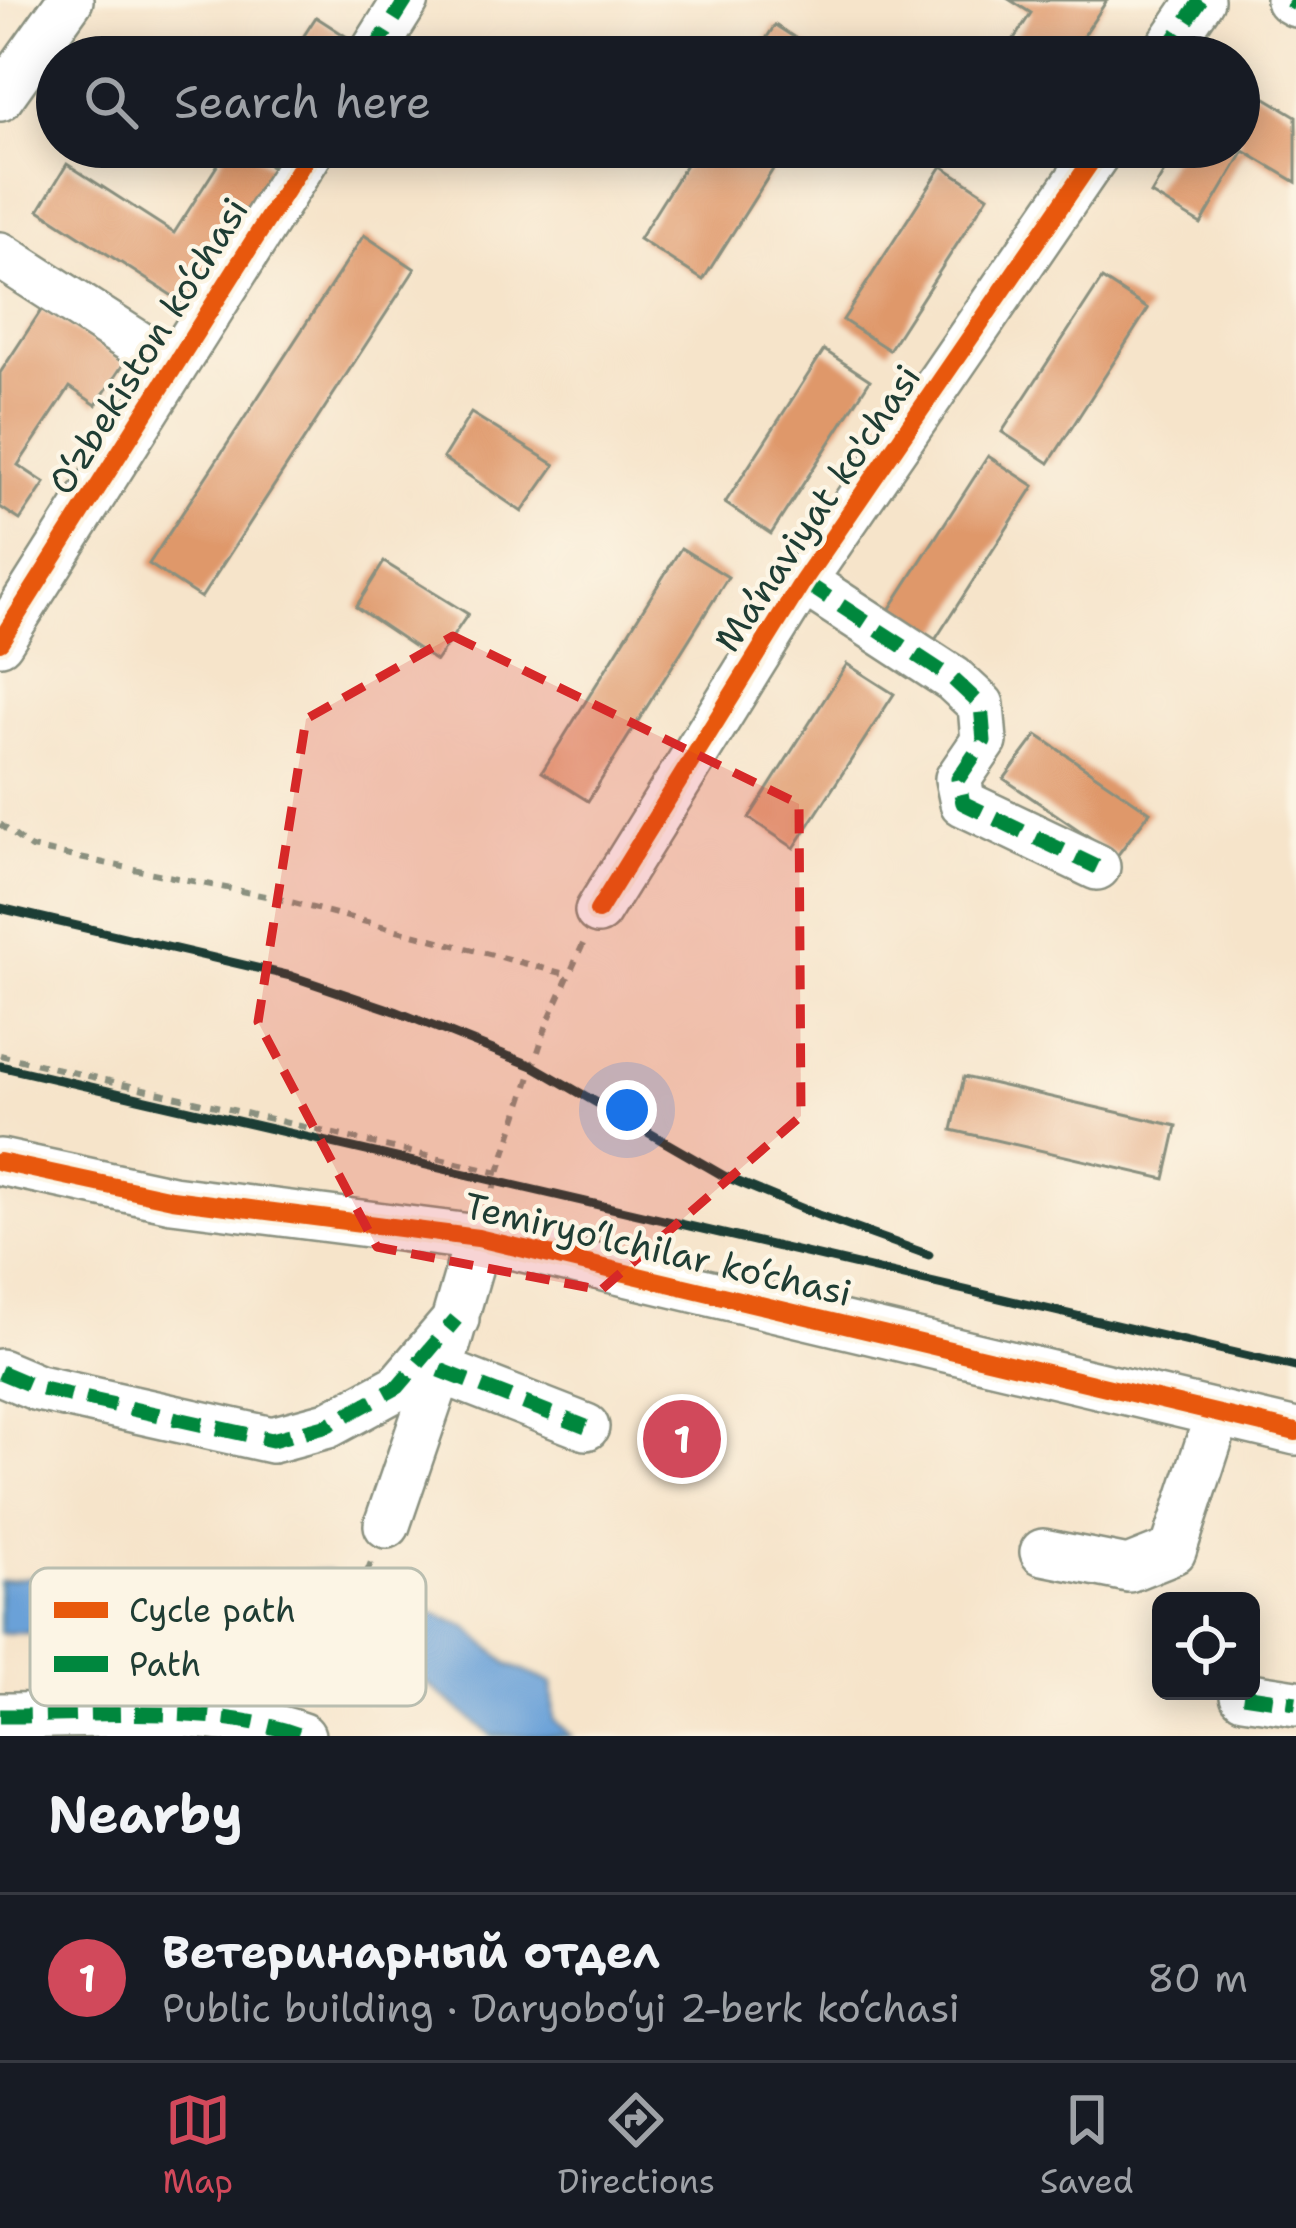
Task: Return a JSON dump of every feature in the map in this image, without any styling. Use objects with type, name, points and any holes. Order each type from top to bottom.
[{"type":"street","points":[[44,36],[69,0]]},
{"type":"street","points":[[383,36],[406,0]]},
{"type":"street","points":[[1177,36],[1202,0]]},
{"type":"street","points":[[0,98],[36,47]]},
{"type":"street","name":"O‘zbekiston ko‘chasi","points":[[0,642],[300,168]]},
{"type":"street","name":"Ma’naviyat ko'chasi","points":[[598,911],[803,580],[1087,168]]},
{"type":"street","points":[[0,255],[174,367]]},
{"type":"street","points":[[803,580],[953,679],[980,705],[984,740],[958,779],[963,802],[1097,867]]},
{"type":"street","name":"Temiryo‘lchilar ko‘chasi","points":[[0,1162],[172,1199],[478,1238],[1296,1432]]},
{"type":"street","points":[[387,1525],[440,1370],[478,1238]]},
{"type":"street","points":[[0,1372],[38,1388],[272,1440],[328,1425],[398,1388],[456,1319]]},
{"type":"street","points":[[440,1370],[586,1427]]},
{"type":"street","points":[[1042,1552],[1128,1569],[1173,1551],[1217,1414]]},
{"type":"street","points":[[1260,1698],[1296,1703]]},
{"type":"street","points":[[0,1716],[192,1717],[287,1733]]},
{"type":"path","points":[[0,824],[31,848],[275,898],[569,975]]},
{"type":"path","points":[[478,1238],[548,1021],[598,911]]},
{"type":"path","points":[[0,1055],[499,1173]]},
{"type":"path","points":[[366,1568],[387,1525]]},
{"type":"highlighted area","points":[[453,636],[799,804],[801,1116],[601,1290],[377,1247],[258,1022],[306,719]]},
{"type":"water","points":[[30,1577],[30,1633],[0,1633],[0,1581]]},
{"type":"water","points":[[426,1610],[466,1626],[509,1665],[552,1683],[554,1720],[571,1736],[492,1736],[426,1682]]},
{"type":"building","points":[[1010,0],[1107,0],[1084,36],[1016,36],[1031,13]]},
{"type":"building","points":[[316,17],[345,36],[304,36]]},
{"type":"building","points":[[775,25],[792,36],[768,36]]},
{"type":"building","points":[[1260,95],[1296,116],[1296,182],[1260,161]]},
{"type":"building","points":[[65,168],[73,168],[174,233],[216,168],[275,169],[188,306],[39,210]]},
{"type":"building","points":[[684,168],[774,168],[703,280],[639,239]]},
{"type":"building","points":[[941,168],[988,196],[889,350],[843,320]]},
{"type":"building","points":[[1166,168],[1234,168],[1201,224],[1151,194]]},
{"type":"building","points":[[364,235],[415,269],[201,598],[149,564]]},
{"type":"building","points":[[1102,279],[1148,309],[1049,463],[1002,432]]},
{"type":"building","points":[[42,309],[124,363],[96,405],[70,387],[18,465],[45,483],[20,520],[0,507],[0,373]]},
{"type":"building","points":[[824,350],[870,380],[771,534],[725,503]]},
{"type":"building","points":[[471,413],[555,465],[522,512],[443,458]]},
{"type":"building","points":[[988,456],[1034,486],[935,640],[889,610]]},
{"type":"building","points":[[681,548],[728,577],[588,801],[542,772]]},
{"type":"building","points":[[384,562],[468,614],[436,661],[356,607]]},
{"type":"building","points":[[847,664],[894,694],[794,848],[749,818]]},
{"type":"building","points":[[1037,735],[1150,812],[1117,856],[1004,779]]},
{"type":"building","points":[[964,1077],[1177,1126],[1165,1179],[952,1130]]},
{"type":"railway","points":[[0,908],[291,976],[395,1011],[533,1066],[724,1176],[929,1255]]},
{"type":"railway","points":[[0,1066],[1296,1367]]},
{"type":"marked path","points":[[383,36],[406,0]]},
{"type":"marked path","points":[[1176,36],[1201,0]]},
{"type":"marked path","points":[[1289,0],[1296,4]]},
{"type":"marked path","points":[[803,581],[953,679],[981,705],[984,741],[958,779],[963,803],[1097,867]]},
{"type":"marked path","points":[[0,1372],[38,1388],[272,1440],[328,1425],[398,1387],[456,1319]]},
{"type":"marked path","points":[[440,1370],[586,1427]]},
{"type":"marked path","points":[[1260,1698],[1296,1703]]},
{"type":"marked path","points":[[0,1716],[192,1715],[302,1736]]},
{"type":"cycle path","points":[[0,642],[300,168]]},
{"type":"cycle path","points":[[598,911],[803,581],[1087,168]]},
{"type":"cycle path","points":[[0,1162],[172,1199],[478,1238],[1296,1432]]},
{"type":"place","name":"Ветеринарный отдел","points":[[682,1439]]}]
